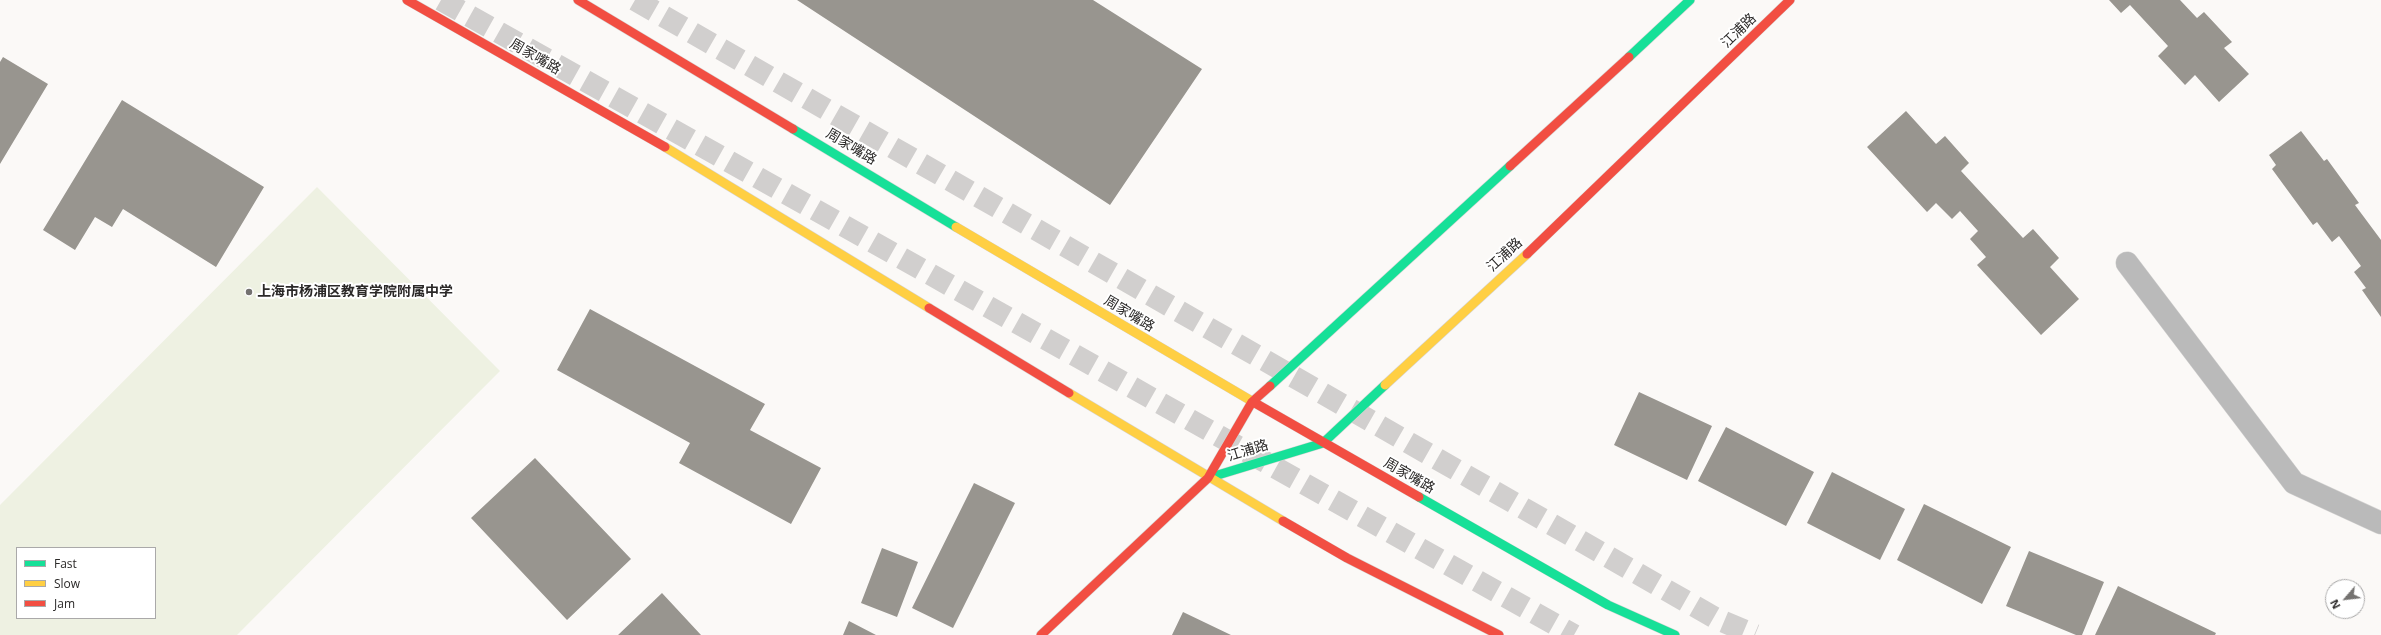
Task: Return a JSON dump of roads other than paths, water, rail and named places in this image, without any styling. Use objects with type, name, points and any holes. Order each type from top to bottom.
[{"type":"main road","name":"周家嘴路","points":[[408,0],[680,156],[1208,478],[1347,558],[1499,635]]},
{"type":"main road","name":"周家嘴路","points":[[578,0],[1252,402],[1608,605],[1675,635]]},
{"type":"main road","name":"江浦路","points":[[1041,635],[1208,478],[1252,402],[1307,354],[1690,0]]},
{"type":"main road","name":"江浦路","points":[[1208,478],[1323,443],[1579,206],[1790,0]]},
{"type":"street","points":[[2127,263],[2294,483],[2381,523]]},
{"type":"tunnel","points":[[441,0],[1574,635]]},
{"type":"tunnel","points":[[635,0],[1717,619],[1755,635]]},
{"type":"place","name":"上海市杨浦区教育学院附属中学","points":[[249,292]]}]
